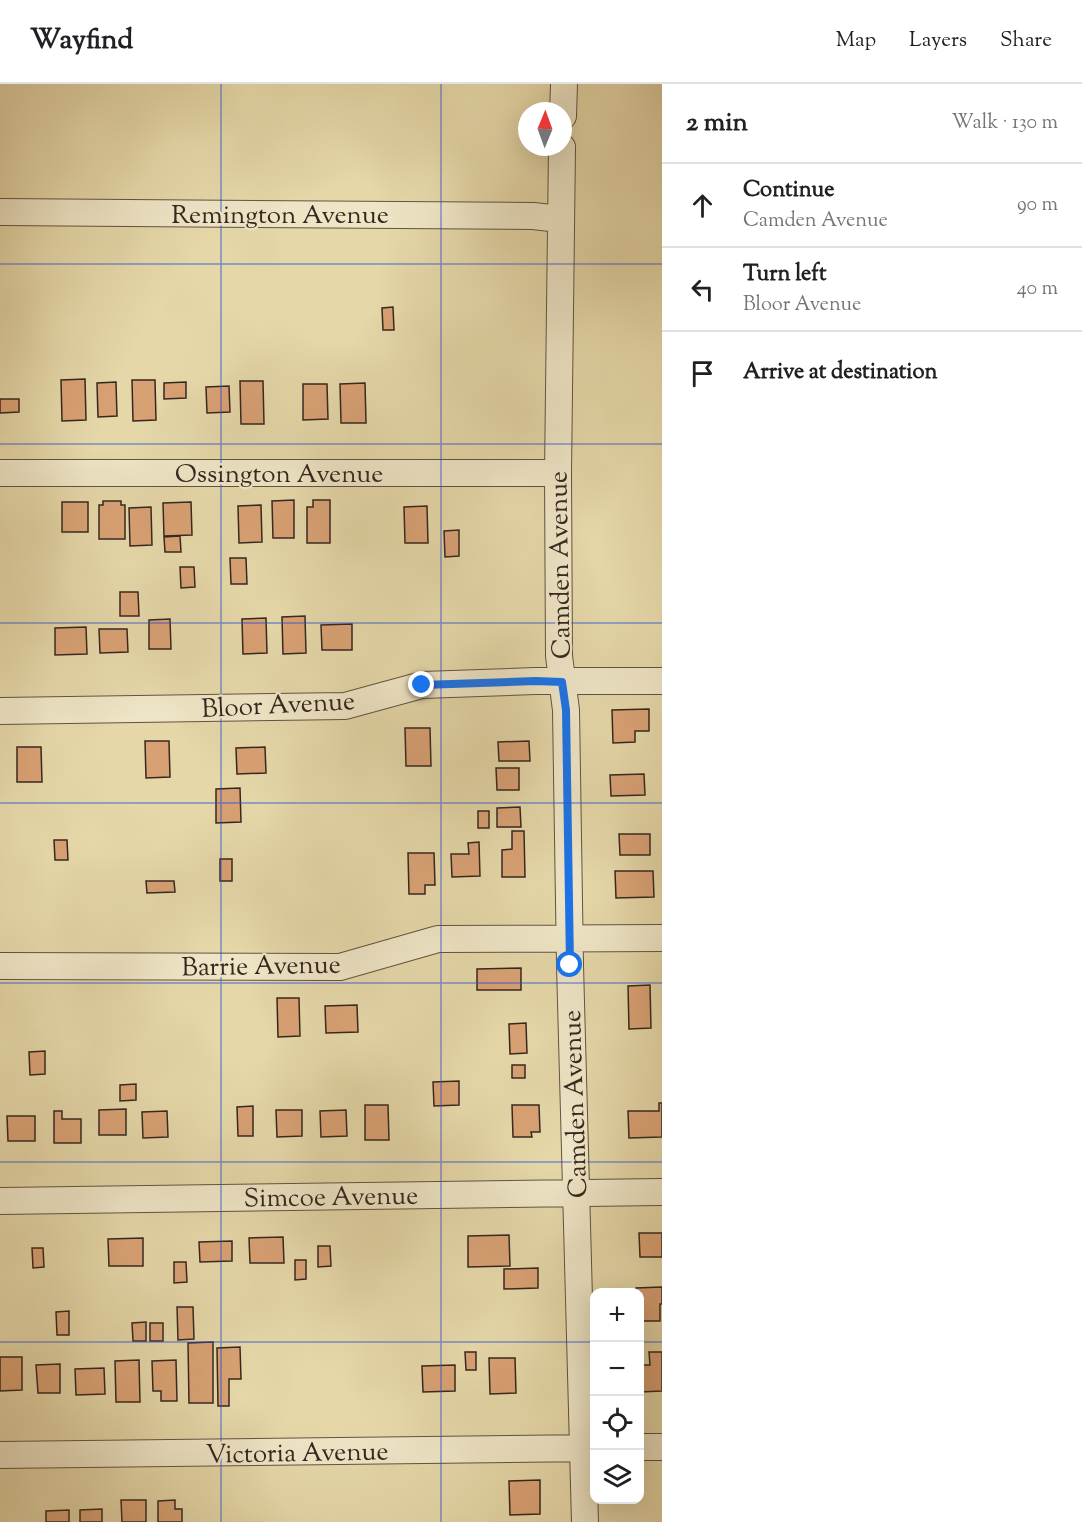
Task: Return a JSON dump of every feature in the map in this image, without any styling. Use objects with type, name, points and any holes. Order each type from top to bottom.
[{"type":"street","points":[[563,102],[564,84]]},
{"type":"street","name":"Camden Avenue","points":[[562,156],[558,473],[559,656],[566,710],[577,1193],[589,1448],[585,1522]]},
{"type":"street","name":"Remington Avenue","points":[[0,212],[533,216],[560,219]]},
{"type":"street","name":"Ossington Avenue","points":[[0,473],[558,473]]},
{"type":"street","name":"Bloor Avenue","points":[[0,711],[345,706],[422,685],[535,681],[662,681]]},
{"type":"street","name":"Barrie Avenue","points":[[0,966],[340,967],[438,939],[662,938]]},
{"type":"street","name":"Simcoe Avenue","points":[[0,1201],[662,1192]]},
{"type":"street","points":[[644,1447],[662,1447]]},
{"type":"street","name":"Victoria Avenue","points":[[0,1455],[589,1448]]},
{"type":"building","points":[[393,307],[394,330],[383,330],[382,308]]},
{"type":"building","points":[[85,379],[86,420],[62,421],[61,380]]},
{"type":"building","points":[[132,380],[155,380],[156,420],[133,421]]},
{"type":"building","points":[[240,381],[263,381],[264,424],[241,424]]},
{"type":"building","points":[[116,382],[117,416],[98,417],[97,383]]},
{"type":"building","points":[[186,382],[186,398],[164,399],[164,383]]},
{"type":"building","points":[[365,383],[366,423],[341,423],[340,384]]},
{"type":"building","points":[[303,384],[327,384],[328,419],[303,420]]},
{"type":"building","points":[[229,386],[230,412],[207,413],[206,387]]},
{"type":"building","points":[[0,399],[19,399],[19,412],[0,413]]},
{"type":"building","points":[[294,500],[294,538],[273,538],[272,501]]},
{"type":"building","points":[[313,500],[330,500],[330,543],[307,543],[307,507],[313,507]]},
{"type":"building","points":[[103,501],[121,501],[121,505],[125,505],[125,539],[99,539],[99,505],[103,505]]},
{"type":"building","points":[[62,502],[88,502],[88,532],[62,532]]},
{"type":"building","points":[[191,502],[192,535],[164,536],[163,503]]},
{"type":"building","points":[[261,505],[262,542],[239,543],[238,506]]},
{"type":"building","points":[[427,506],[428,543],[405,543],[404,507]]},
{"type":"building","points":[[151,507],[152,545],[130,546],[129,508]]},
{"type":"building","points":[[459,530],[459,556],[445,557],[444,531]]},
{"type":"building","points":[[180,536],[181,552],[165,552],[164,537]]},
{"type":"building","points":[[230,558],[246,558],[247,584],[231,584]]},
{"type":"building","points":[[180,567],[194,567],[195,587],[181,588]]},
{"type":"building","points":[[120,592],[138,592],[139,616],[120,616]]},
{"type":"building","points":[[305,616],[306,653],[283,654],[282,617]]},
{"type":"building","points":[[266,618],[267,653],[243,654],[242,619]]},
{"type":"building","points":[[170,619],[171,649],[149,649],[149,620]]},
{"type":"building","points":[[352,624],[352,650],[322,650],[321,625]]},
{"type":"building","points":[[86,627],[87,654],[55,655],[55,628]]},
{"type":"building","points":[[99,629],[127,629],[128,652],[100,653]]},
{"type":"building","points":[[649,709],[649,731],[635,731],[635,742],[613,743],[612,710]]},
{"type":"building","points":[[405,728],[430,728],[431,766],[406,766]]},
{"type":"building","points":[[145,741],[169,741],[170,777],[146,778]]},
{"type":"building","points":[[529,741],[530,761],[499,761],[498,742]]},
{"type":"building","points":[[17,747],[41,747],[42,782],[17,782]]},
{"type":"building","points":[[265,747],[266,773],[237,774],[236,748]]},
{"type":"building","points":[[496,768],[519,768],[519,790],[497,790]]},
{"type":"building","points":[[644,774],[645,795],[611,796],[610,775]]},
{"type":"building","points":[[240,788],[241,822],[216,823],[216,789]]},
{"type":"building","points":[[520,807],[521,827],[497,827],[497,808]]},
{"type":"building","points":[[478,811],[489,811],[489,828],[478,828]]},
{"type":"building","points":[[512,831],[524,831],[525,877],[502,877],[502,850],[512,849]]},
{"type":"building","points":[[619,834],[650,834],[650,855],[620,855]]},
{"type":"building","points":[[54,840],[67,840],[68,860],[55,860]]},
{"type":"building","points":[[479,842],[480,876],[452,877],[451,854],[469,854],[468,843]]},
{"type":"building","points":[[408,853],[434,853],[435,885],[425,885],[425,894],[409,894]]},
{"type":"building","points":[[220,859],[232,859],[232,881],[220,881]]},
{"type":"building","points":[[615,871],[653,871],[654,897],[616,898]]},
{"type":"building","points":[[146,881],[174,881],[175,892],[147,893]]},
{"type":"building","points":[[521,968],[521,990],[477,990],[477,969]]},
{"type":"building","points":[[650,985],[651,1028],[629,1029],[628,986]]},
{"type":"building","points":[[277,998],[299,998],[300,1036],[278,1037]]},
{"type":"building","points":[[357,1005],[358,1032],[326,1033],[325,1006]]},
{"type":"building","points":[[526,1023],[527,1053],[510,1054],[509,1024]]},
{"type":"building","points":[[45,1051],[45,1074],[30,1075],[29,1052]]},
{"type":"building","points":[[512,1065],[525,1065],[525,1078],[512,1078]]},
{"type":"building","points":[[459,1081],[459,1105],[434,1106],[433,1082]]},
{"type":"building","points":[[136,1084],[136,1100],[120,1101],[120,1085]]},
{"type":"building","points":[[659,1103],[662,1103],[662,1137],[629,1138],[628,1111],[659,1111]]},
{"type":"building","points":[[365,1105],[388,1105],[389,1140],[365,1140]]},
{"type":"building","points":[[512,1105],[539,1105],[540,1132],[531,1132],[532,1137],[513,1137]]},
{"type":"building","points":[[253,1106],[253,1136],[238,1136],[237,1107]]},
{"type":"building","points":[[126,1109],[126,1135],[99,1135],[99,1110]]},
{"type":"building","points":[[276,1110],[302,1110],[302,1136],[277,1137]]},
{"type":"building","points":[[346,1110],[347,1136],[321,1137],[320,1111]]},
{"type":"building","points":[[54,1111],[62,1111],[62,1119],[81,1119],[81,1143],[54,1143]]},
{"type":"building","points":[[167,1111],[168,1137],[143,1138],[142,1112]]},
{"type":"building","points":[[7,1116],[35,1116],[35,1141],[8,1141]]},
{"type":"building","points":[[639,1233],[662,1233],[662,1257],[640,1257]]},
{"type":"building","points":[[509,1235],[510,1266],[468,1267],[468,1236]]},
{"type":"building","points":[[283,1237],[284,1263],[250,1263],[249,1238]]},
{"type":"building","points":[[143,1238],[143,1266],[109,1266],[108,1239]]},
{"type":"building","points":[[232,1241],[232,1261],[200,1262],[199,1242]]},
{"type":"building","points":[[318,1246],[330,1246],[331,1266],[318,1267]]},
{"type":"building","points":[[32,1248],[43,1248],[44,1267],[33,1268]]},
{"type":"building","points":[[295,1260],[306,1260],[306,1279],[295,1280]]},
{"type":"building","points":[[174,1262],[186,1262],[187,1282],[174,1283]]},
{"type":"building","points":[[538,1268],[538,1288],[504,1289],[504,1269]]},
{"type":"building","points":[[662,1287],[660,1321],[644,1321],[644,1288],[636,1288]]},
{"type":"building","points":[[177,1307],[193,1307],[194,1339],[178,1340]]},
{"type":"building","points":[[69,1311],[69,1335],[57,1335],[56,1312]]},
{"type":"building","points":[[146,1322],[146,1341],[133,1341],[132,1323]]},
{"type":"building","points":[[150,1323],[163,1323],[163,1341],[150,1341]]},
{"type":"building","points":[[213,1342],[213,1403],[189,1403],[188,1343]]},
{"type":"building","points":[[240,1347],[241,1379],[229,1379],[229,1406],[218,1406],[217,1348]]},
{"type":"building","points":[[465,1352],[476,1352],[476,1370],[466,1370]]},
{"type":"building","points":[[649,1352],[662,1352],[662,1391],[644,1392],[644,1365],[650,1365]]},
{"type":"building","points":[[0,1357],[22,1357],[22,1390],[0,1391]]},
{"type":"building","points":[[489,1358],[515,1358],[516,1393],[490,1394]]},
{"type":"building","points":[[139,1360],[140,1402],[116,1402],[115,1361]]},
{"type":"building","points":[[176,1360],[177,1401],[161,1401],[161,1391],[153,1391],[152,1361]]},
{"type":"building","points":[[60,1364],[60,1393],[38,1393],[36,1365]]},
{"type":"building","points":[[455,1365],[455,1391],[423,1392],[422,1366]]},
{"type":"building","points":[[104,1368],[105,1394],[76,1395],[75,1369]]},
{"type":"building","points":[[540,1480],[540,1514],[510,1515],[509,1481]]},
{"type":"building","points":[[121,1500],[146,1500],[146,1522],[122,1522]]},
{"type":"building","points":[[175,1500],[175,1509],[182,1509],[182,1522],[158,1522],[158,1501]]},
{"type":"building","points":[[102,1509],[102,1522],[80,1522],[80,1510]]},
{"type":"building","points":[[69,1510],[69,1522],[46,1522],[46,1511]]},
{"type":"route","points":[[422,685],[562,682],[566,710],[570,965]]}]
